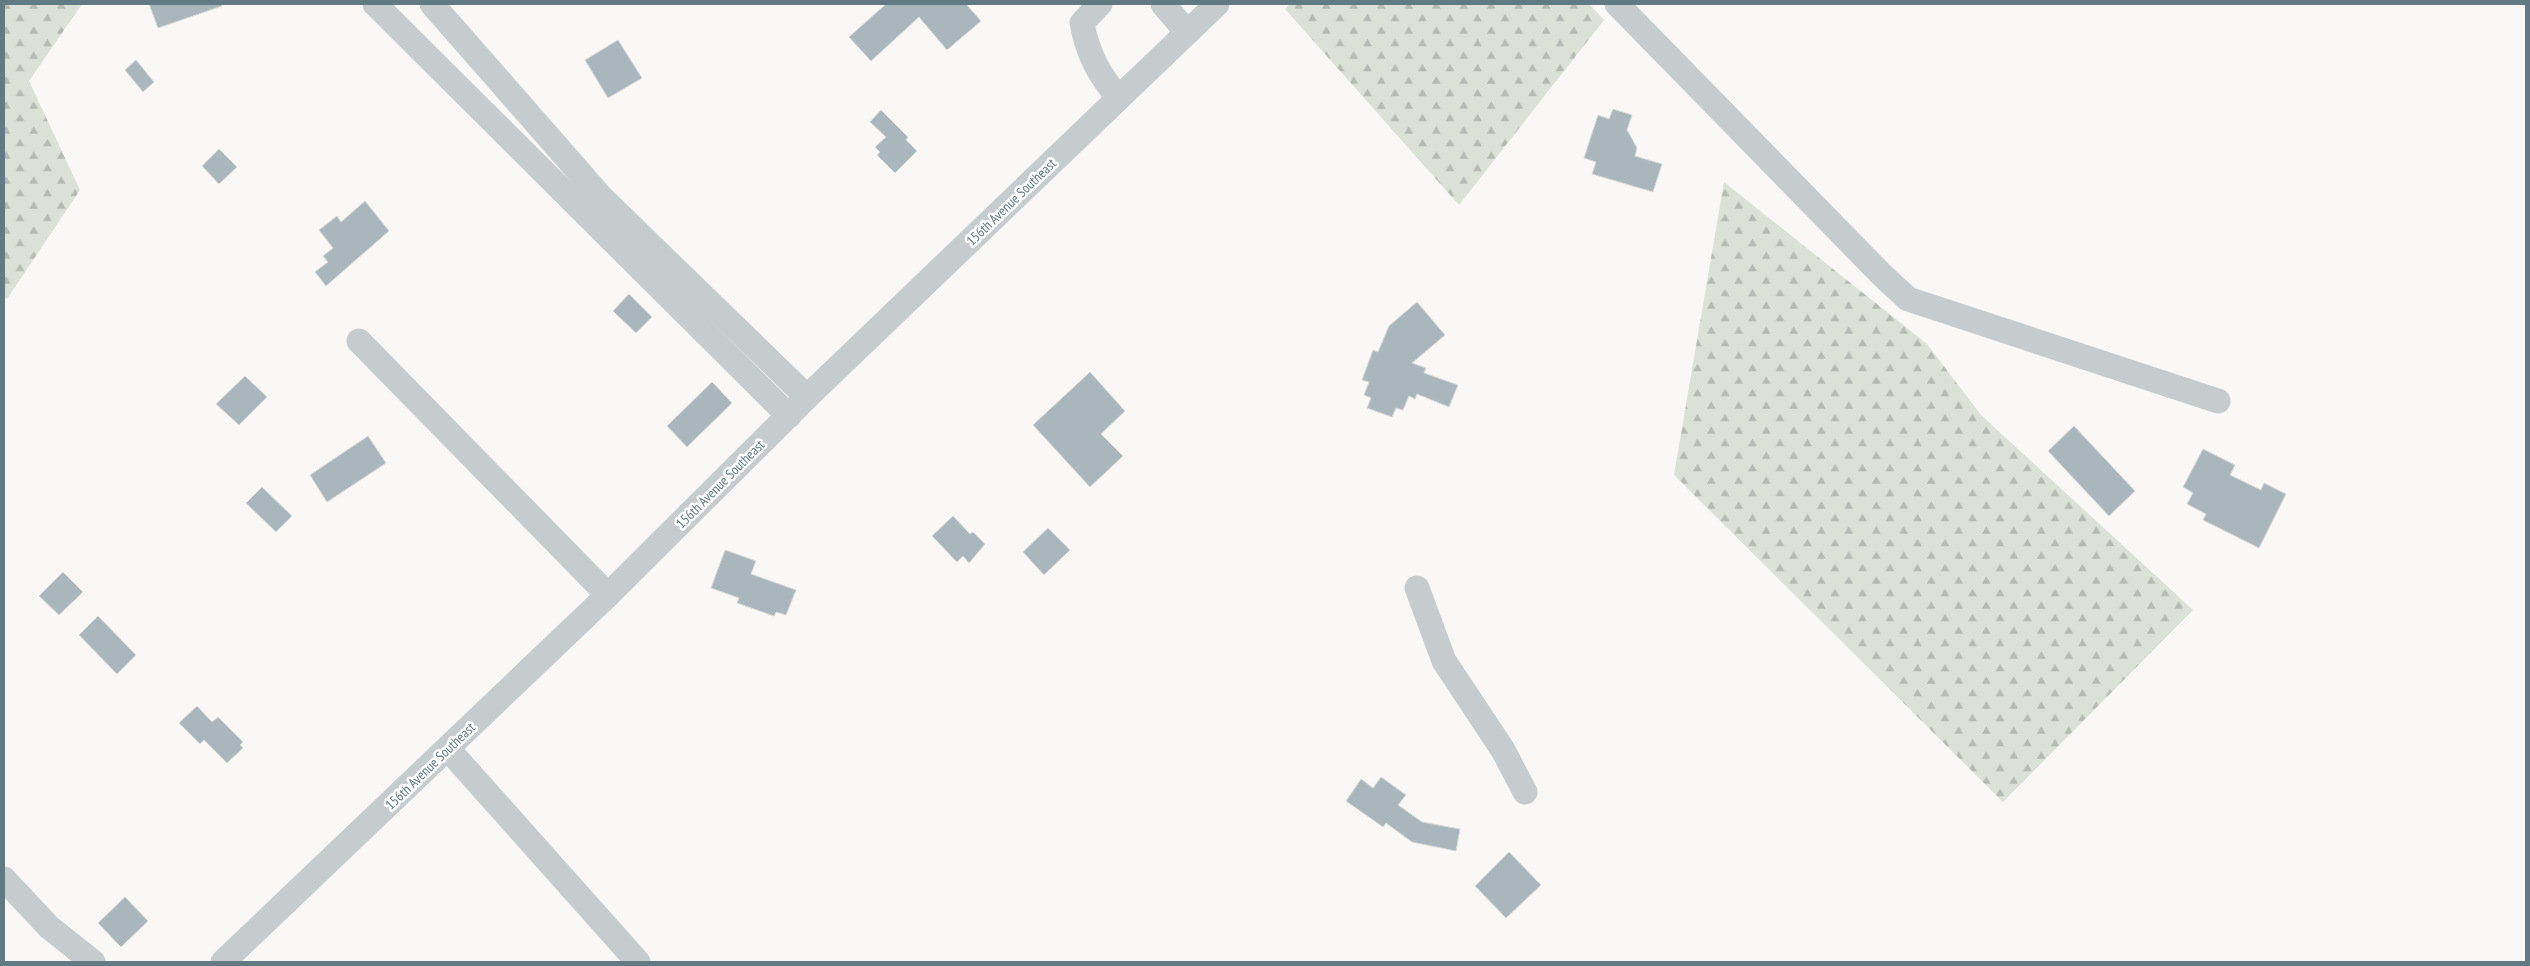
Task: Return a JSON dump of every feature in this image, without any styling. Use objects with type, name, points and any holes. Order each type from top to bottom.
[{"type":"street","points":[[375,4],[789,416]]},
{"type":"street","points":[[432,4],[601,197],[807,398]]},
{"type":"street","points":[[1100,4],[1082,23],[1084,37],[1090,55],[1105,82],[1119,98]]},
{"type":"street","points":[[1163,4],[1187,32]]},
{"type":"street","name":"156th Avenue Southeast","points":[[223,962],[608,595],[807,398],[1216,4]]},
{"type":"street","points":[[1617,4],[1908,299],[2218,400]]},
{"type":"street","points":[[358,341],[608,595]]},
{"type":"street","points":[[1417,588],[1444,661],[1503,750],[1525,792]]},
{"type":"street","points":[[448,749],[638,962]]},
{"type":"street","points":[[4,879],[50,926],[93,962]]},
{"type":"green space","points":[[4,4],[82,4],[29,81],[80,190],[7,299],[4,297]]},
{"type":"green space","points":[[1290,4],[1589,4],[1604,20],[1459,205],[1285,9]]},
{"type":"green space","points":[[1724,182],[1927,344],[1981,415],[2193,610],[2003,802],[1674,475]]},
{"type":"building","points":[[149,4],[221,4],[222,6],[158,28]]},
{"type":"building","points":[[886,4],[966,4],[981,21],[947,50],[919,17],[871,61],[849,37]]},
{"type":"building","points":[[618,40],[642,78],[608,98],[585,60]]},
{"type":"building","points":[[136,60],[154,82],[143,92],[125,70]]},
{"type":"building","points":[[1613,109],[1632,115],[1627,130],[1637,148],[1635,156],[1662,164],[1653,192],[1592,174],[1596,162],[1584,158],[1598,115],[1609,119]]},
{"type":"building","points":[[881,110],[908,137],[906,140],[917,151],[895,173],[877,155],[880,152],[875,147],[886,137],[870,122]]},
{"type":"building","points":[[219,149],[237,167],[219,184],[202,166]]},
{"type":"building","points":[[365,201],[389,231],[326,286],[315,272],[328,262],[323,256],[333,248],[319,230],[337,216],[341,222]]},
{"type":"building","points":[[629,294],[652,317],[636,333],[613,311]]},
{"type":"building","points":[[1417,302],[1445,335],[1412,363],[1426,368],[1424,373],[1458,385],[1449,407],[1417,394],[1415,399],[1409,396],[1403,410],[1396,408],[1392,417],[1367,408],[1371,398],[1364,395],[1369,382],[1362,380],[1373,350],[1378,352],[1389,326]]},
{"type":"building","points":[[1090,372],[1125,411],[1101,434],[1123,456],[1090,487],[1033,425]]},
{"type":"building","points":[[245,376],[267,397],[239,425],[216,404]]},
{"type":"building","points":[[712,382],[732,403],[687,447],[667,426]]},
{"type":"building","points":[[2074,426],[2135,491],[2109,516],[2048,451]]},
{"type":"building","points":[[368,436],[386,463],[327,502],[310,475]]},
{"type":"building","points":[[2203,449],[2235,465],[2230,475],[2261,490],[2264,483],[2286,494],[2259,548],[2203,520],[2206,514],[2187,504],[2193,493],[2183,487]]},
{"type":"building","points":[[262,487],[292,516],[276,532],[246,503]]},
{"type":"building","points":[[953,516],[970,534],[973,532],[985,544],[969,563],[963,556],[957,562],[932,536]]},
{"type":"building","points":[[1048,528],[1070,550],[1044,575],[1023,552]]},
{"type":"building","points":[[725,550],[756,561],[751,574],[796,590],[786,615],[776,612],[774,616],[737,603],[739,598],[711,588]]},
{"type":"building","points":[[63,572],[83,592],[59,615],[39,596]]},
{"type":"building","points":[[98,616],[136,655],[117,674],[79,635]]},
{"type":"building","points":[[197,706],[212,722],[218,717],[243,742],[240,745],[243,748],[227,763],[204,740],[200,744],[179,723]]},
{"type":"building","points":[[1381,777],[1406,795],[1398,805],[1422,822],[1460,829],[1456,851],[1412,842],[1386,823],[1383,827],[1346,801],[1361,779],[1373,788]]},
{"type":"building","points":[[1509,852],[1541,885],[1506,918],[1475,886]]},
{"type":"building","points":[[125,897],[148,921],[121,947],[98,923]]}]
